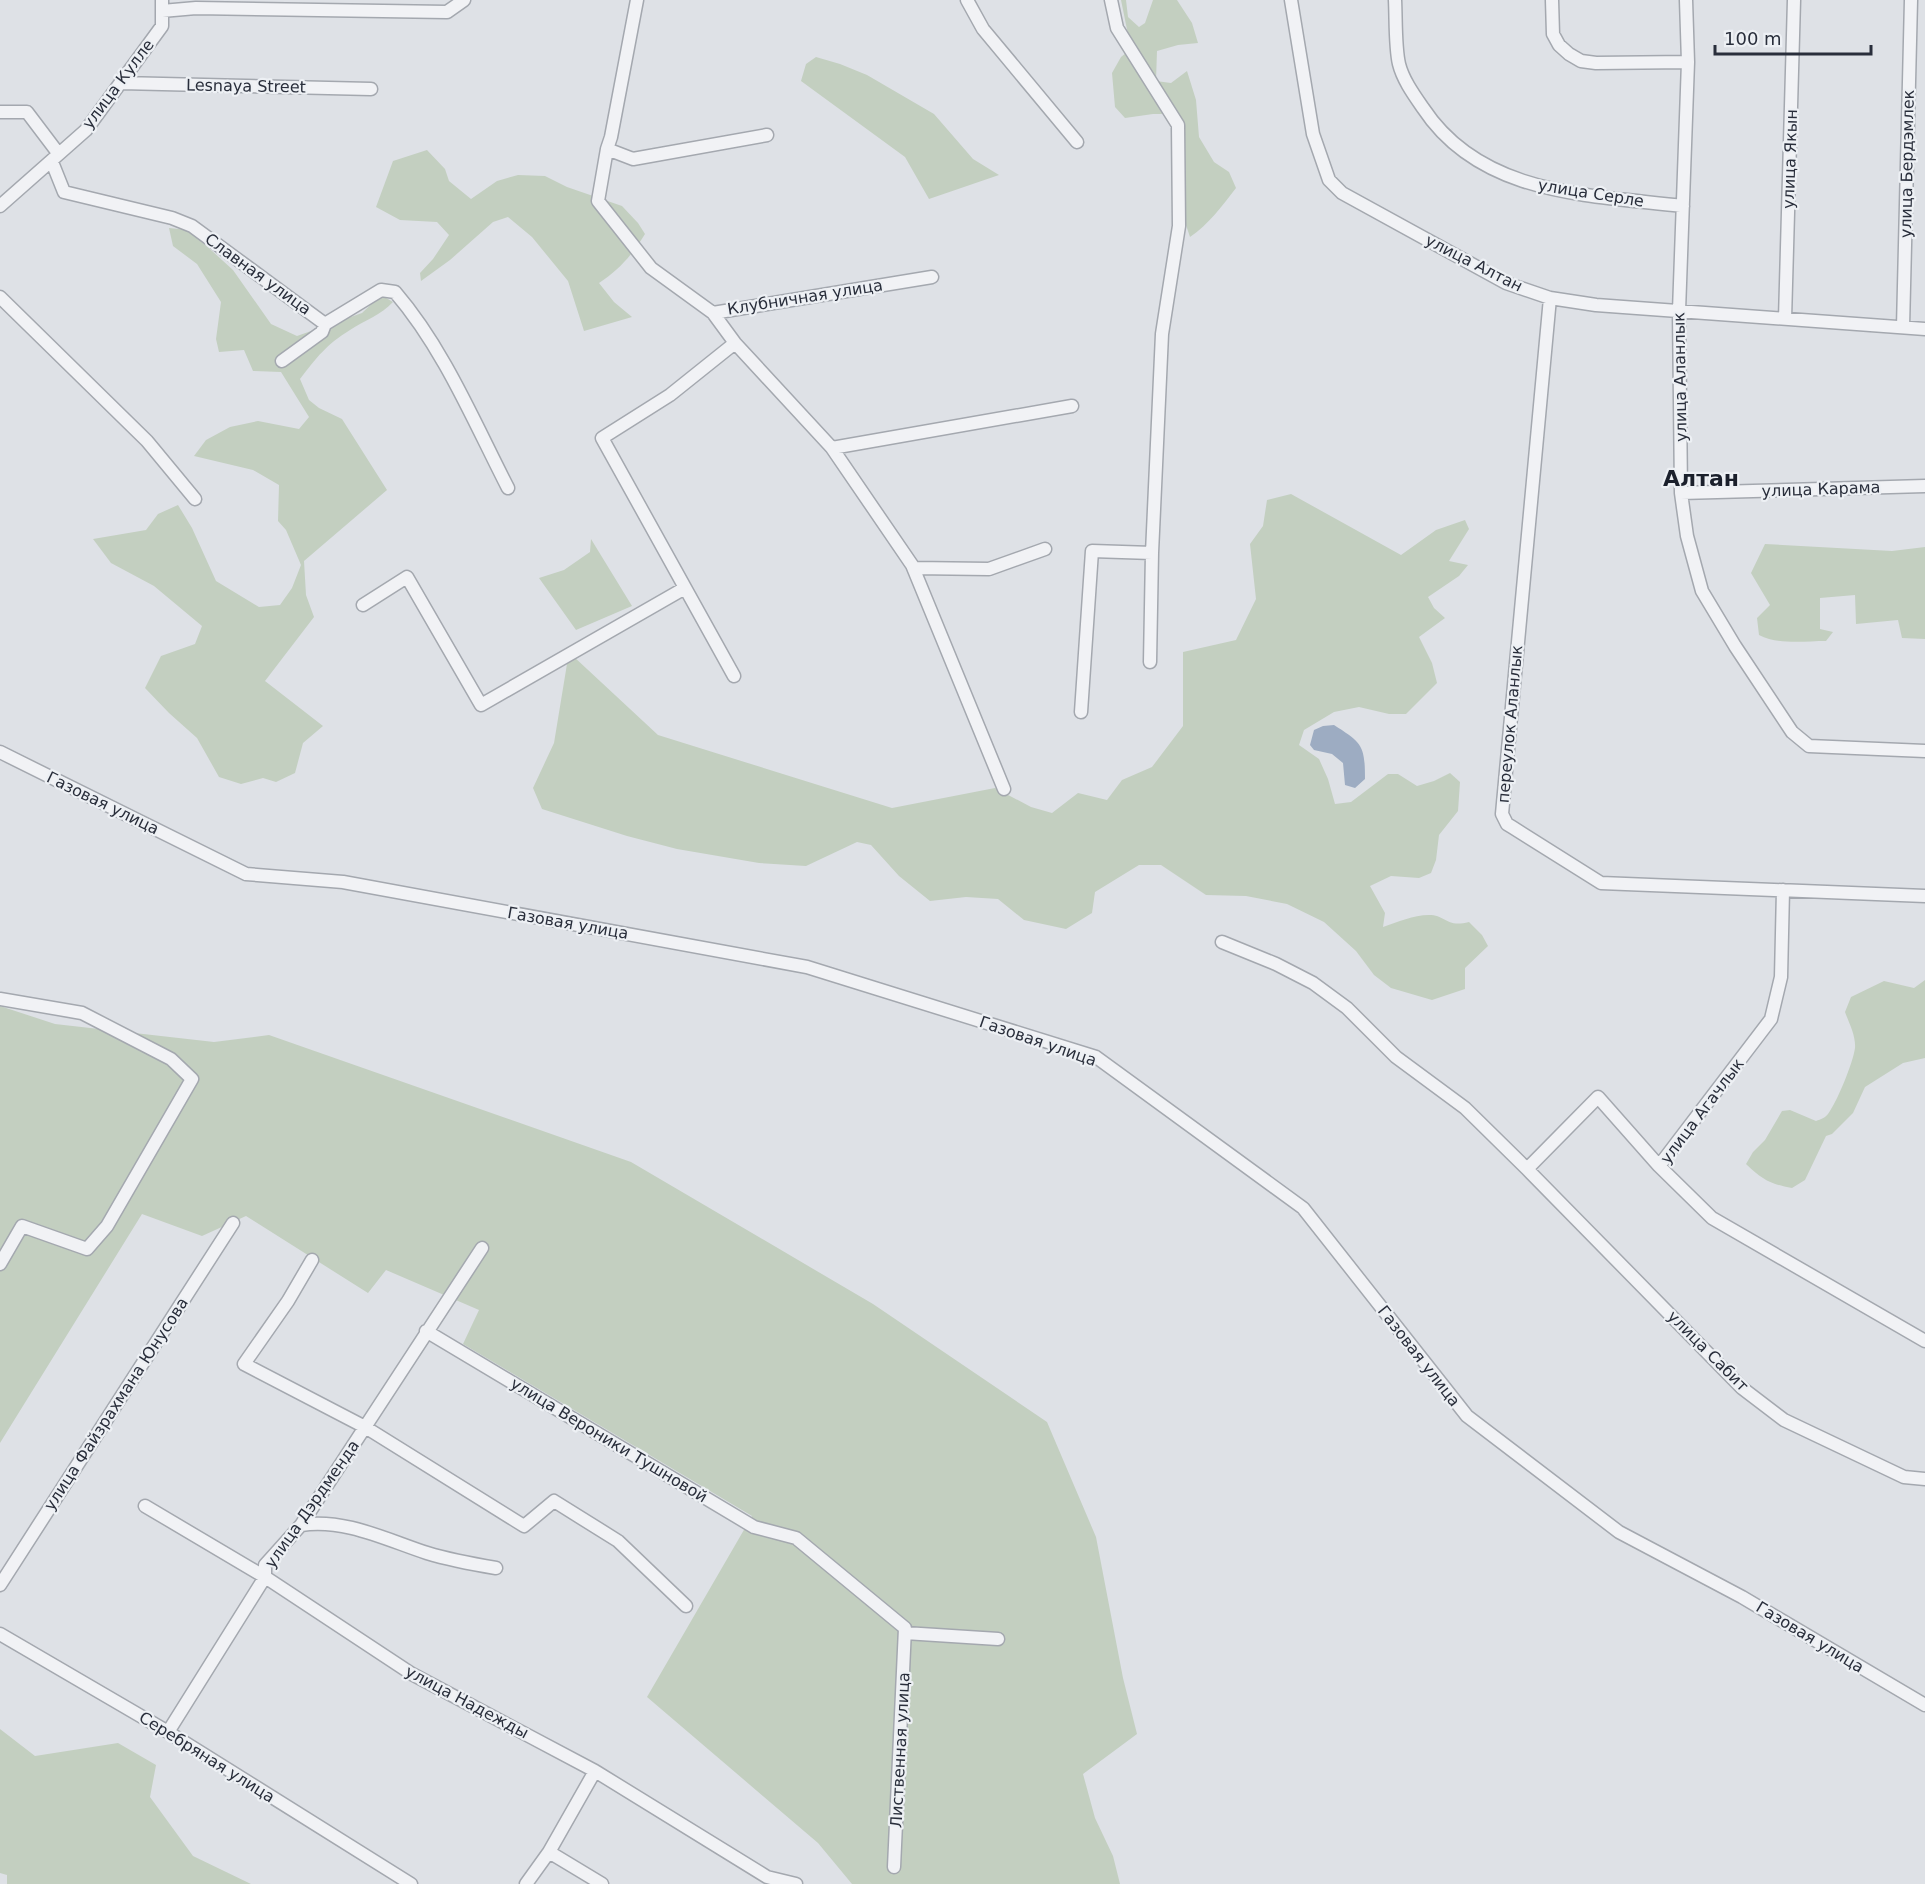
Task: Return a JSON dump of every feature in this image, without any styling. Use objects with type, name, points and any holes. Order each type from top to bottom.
[{"type":"street","points":[[162,6],[447,12],[464,0]]},
{"type":"street","name":"Клубничная улица","points":[[637,0],[598,201],[651,268],[713,313],[932,277]]},
{"type":"street","points":[[967,0],[983,29],[1077,142]]},
{"type":"street","points":[[1111,0],[1117,28],[1178,126],[1179,226],[1162,334],[1152,553],[1150,662]]},
{"type":"street","name":"улица Алтан","points":[[1291,0],[1314,134],[1329,180],[1342,193],[1506,282],[1550,298],[1596,305],[1925,329]]},
{"type":"street","name":"улица Серле","points":[[1395,0],[1399,64],[1411,90],[1440,130],[1472,158],[1509,178],[1560,191],[1683,206]]},
{"type":"street","points":[[1552,0],[1553,34],[1559,45],[1581,61],[1596,63],[1688,62]]},
{"type":"street","name":"улица Аланлык","points":[[1686,0],[1688,62],[1678,311],[1682,493],[1687,536],[1702,591],[1792,732],[1809,746],[1925,751]]},
{"type":"street","name":"улица Якын","points":[[1785,319],[1794,0]]},
{"type":"street","name":"улица Бердэмлек","points":[[1903,327],[1911,0]]},
{"type":"street","name":"улица Кулле","points":[[0,206],[86,130],[162,26],[162,6]]},
{"type":"street","name":"Lesnaya Street","points":[[121,83],[371,89]]},
{"type":"street","points":[[0,112],[27,112],[55,157]]},
{"type":"street","points":[[607,149],[633,159],[767,135]]},
{"type":"street","name":"Славная улица","points":[[55,157],[64,192],[172,218],[192,226],[325,324],[381,290],[395,292],[408,307],[449,372],[508,488]]},
{"type":"street","points":[[0,297],[147,441],[195,499]]},
{"type":"street","name":"переулок Аланлык","points":[[1550,298],[1502,814],[1504,819],[1512,827],[1601,883],[1925,896]]},
{"type":"street","points":[[713,313],[735,344],[832,448],[914,568],[1004,789]]},
{"type":"street","points":[[282,361],[322,332],[325,324]]},
{"type":"street","points":[[734,676],[602,438],[670,395],[735,344]]},
{"type":"street","points":[[832,448],[1072,406]]},
{"type":"street","name":"улица Карама","points":[[1682,493],[1925,486]]},
{"type":"street","points":[[914,568],[989,569],[1045,549]]},
{"type":"street","points":[[1081,712],[1092,551],[1152,553]]},
{"type":"street","points":[[363,605],[407,577],[481,705],[684,588]]},
{"type":"street","name":"Газовая улица","points":[[0,752],[246,874],[343,882],[807,967],[1096,1057],[1303,1208],[1467,1416],[1619,1532],[1742,1597],[1925,1705]]},
{"type":"street","name":"улица Агачлык","points":[[1783,890],[1781,977],[1771,1019],[1659,1166],[1712,1218],[1925,1341]]},
{"type":"street","name":"улица Сабит","points":[[1222,942],[1276,964],[1313,983],[1347,1008],[1396,1057],[1465,1108],[1751,1394],[1784,1420],[1904,1478],[1925,1479]]},
{"type":"street","points":[[0,999],[82,1013],[171,1059],[192,1079],[107,1226],[87,1249],[22,1226],[0,1264]]},
{"type":"street","points":[[1527,1169],[1598,1097],[1659,1166]]},
{"type":"street","name":"улица Файзрахмана Юнусова","points":[[0,1585],[233,1223]]},
{"type":"street","name":"улица Дэрдменда","points":[[168,1732],[265,1577],[265,1565],[301,1525],[426,1330],[482,1248]]},
{"type":"street","points":[[312,1260],[288,1301],[244,1364],[365,1427],[524,1526],[554,1501],[618,1541],[686,1606]]},
{"type":"street","name":"улица Вероники Тушновой","points":[[426,1330],[754,1527],[796,1538],[905,1628],[905,1633]]},
{"type":"street","name":"улица Надежды","points":[[145,1506],[265,1577],[412,1674],[595,1771],[766,1877],[796,1884]]},
{"type":"street","points":[[301,1525],[329,1523],[454,1561],[496,1568]]},
{"type":"street","points":[[905,1633],[998,1640]]},
{"type":"street","name":"Лиственная улица","points":[[894,1867],[905,1633]]},
{"type":"street","name":"Серебряная улица","points":[[0,1634],[168,1732],[411,1884]]},
{"type":"street","points":[[526,1884],[549,1852],[595,1771]]},
{"type":"street","points":[[549,1852],[602,1884]]},
{"type":"green space","points":[[1121,0],[1126,0],[1128,17],[1139,27],[1145,23],[1153,0],[1177,0],[1192,23],[1198,43],[1178,45],[1157,51],[1156,81],[1171,83],[1187,71],[1196,100],[1199,137],[1214,162],[1229,172],[1236,188],[1209,221],[1190,237],[1179,204],[1186,183],[1183,129],[1176,114],[1125,118],[1115,107],[1112,73],[1121,57],[1131,49]]},
{"type":"green space","points":[[816,57],[867,75],[934,114],[973,159],[999,175],[929,199],[905,157],[801,81],[806,64]]},
{"type":"green space","points":[[427,150],[445,169],[449,181],[471,199],[497,181],[518,175],[545,176],[567,187],[622,206],[645,234],[625,262],[599,283],[614,302],[632,317],[584,331],[568,281],[532,237],[508,217],[493,222],[450,260],[421,281],[420,273],[433,259],[449,235],[437,222],[400,220],[376,207],[393,161]]},
{"type":"green space","points":[[169,228],[189,230],[233,270],[271,324],[297,336],[362,313],[381,295],[393,302],[328,346],[300,379],[309,400],[319,408],[342,419],[387,490],[304,561],[306,595],[314,617],[265,681],[323,726],[303,743],[295,773],[276,782],[263,778],[241,784],[219,777],[197,738],[145,688],[161,656],[195,644],[202,626],[154,586],[111,563],[93,539],[146,530],[158,514],[178,505],[192,528],[216,581],[259,607],[280,605],[292,588],[301,565],[286,530],[278,521],[279,485],[253,470],[194,456],[206,440],[230,427],[258,421],[299,429],[309,417],[281,372],[253,371],[244,350],[219,352],[216,339],[221,302],[197,264],[173,246]]},
{"type":"green space","points":[[1291,494],[1401,555],[1436,530],[1465,520],[1469,529],[1449,561],[1468,565],[1459,576],[1428,597],[1434,608],[1445,618],[1419,637],[1432,663],[1437,683],[1406,714],[1389,714],[1359,707],[1334,712],[1304,730],[1299,745],[1319,759],[1335,804],[1351,802],[1388,774],[1398,774],[1417,786],[1450,773],[1460,782],[1458,811],[1439,835],[1436,860],[1431,873],[1419,878],[1391,876],[1370,886],[1385,913],[1383,927],[1411,917],[1429,915],[1455,923],[1469,922],[1482,935],[1488,946],[1465,968],[1465,989],[1432,1000],[1391,988],[1374,975],[1356,951],[1324,922],[1287,904],[1246,896],[1206,895],[1161,865],[1139,865],[1095,892],[1092,913],[1066,929],[1024,920],[998,899],[966,897],[930,901],[899,876],[871,845],[857,842],[806,866],[759,863],[677,849],[542,809],[533,788],[554,743],[567,664],[573,656],[658,735],[892,808],[995,788],[1031,807],[1052,813],[1078,793],[1107,800],[1122,780],[1152,767],[1183,726],[1183,652],[1236,640],[1256,599],[1250,544],[1263,526],[1267,500]]},
{"type":"green space","points":[[591,539],[632,606],[576,630],[539,578],[564,570],[590,552]]},
{"type":"green space","points":[[1765,544],[1892,551],[1925,547],[1925,639],[1902,638],[1898,620],[1856,624],[1855,595],[1820,598],[1820,629],[1833,632],[1826,641],[1783,641],[1759,635],[1757,618],[1770,605],[1751,573]]},
{"type":"green space","points":[[1925,980],[1925,1058],[1903,1063],[1865,1087],[1853,1113],[1832,1134],[1826,1136],[1805,1180],[1792,1188],[1767,1180],[1746,1164],[1753,1152],[1765,1140],[1782,1111],[1790,1110],[1816,1121],[1826,1116],[1832,1108],[1854,1055],[1855,1043],[1845,1012],[1851,997],[1884,981],[1914,988]]},
{"type":"green space","points":[[0,1006],[55,1024],[214,1042],[269,1035],[631,1162],[873,1304],[1047,1422],[1096,1537],[1123,1678],[1137,1734],[1083,1774],[1095,1818],[1113,1856],[1120,1884],[852,1884],[818,1843],[647,1697],[752,1516],[463,1344],[479,1310],[386,1270],[368,1293],[246,1216],[202,1236],[142,1214],[0,1443]]},
{"type":"green space","points":[[0,1729],[35,1756],[118,1743],[156,1765],[150,1797],[193,1856],[251,1884],[7,1884],[7,1875],[0,1873]]},
{"type":"water","points":[[1334,725],[1351,736],[1363,752],[1365,779],[1355,788],[1345,785],[1343,763],[1332,754],[1314,750],[1310,745],[1314,730]]},
{"type":"district","name":"Алтан","points":[[1701,478]]}]
